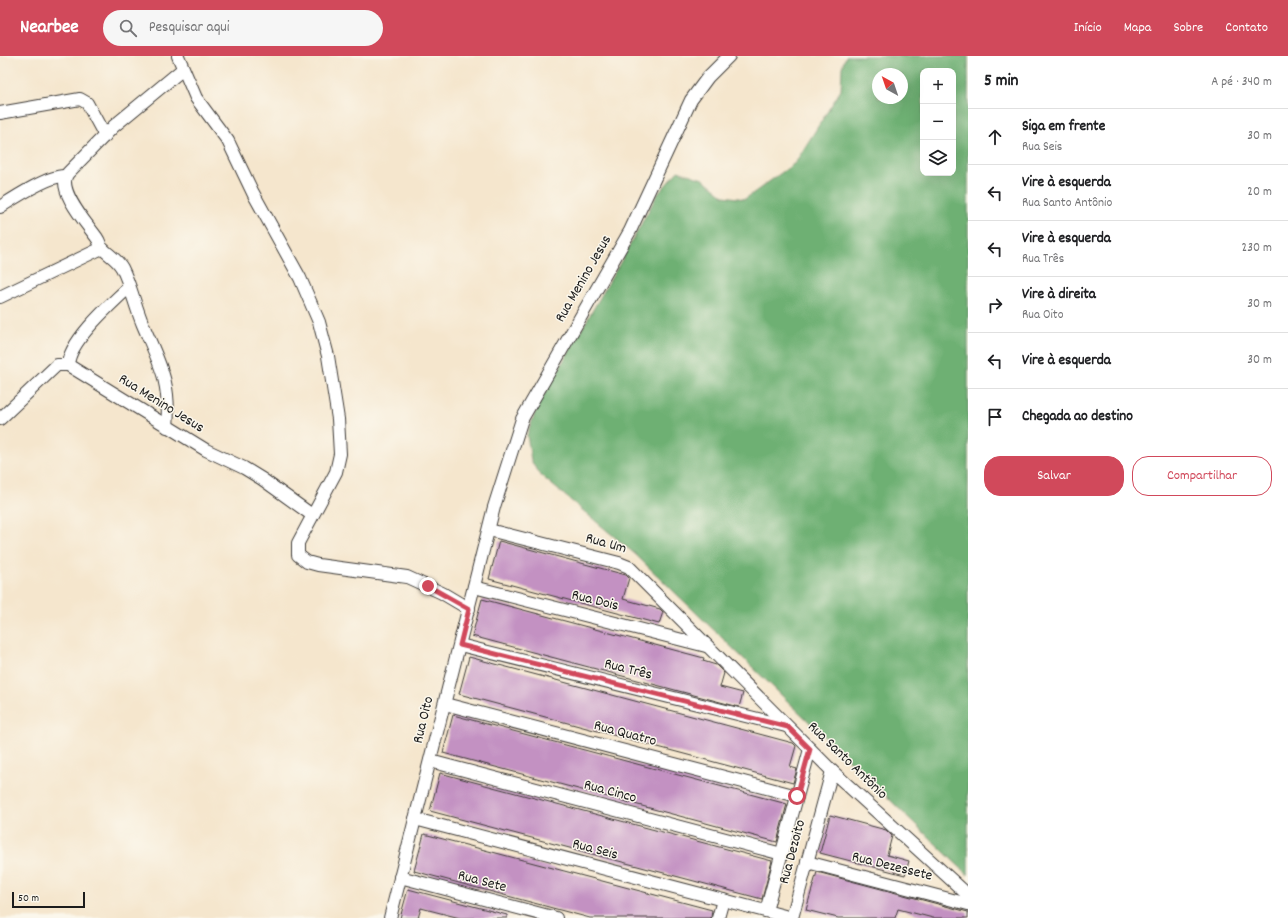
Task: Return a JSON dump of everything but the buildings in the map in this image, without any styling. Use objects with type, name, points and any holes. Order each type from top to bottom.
[{"type":"street","points":[[178,56],[196,98],[228,141],[253,193],[300,278],[319,322],[334,385],[340,454],[336,472],[312,515],[297,547],[298,555],[307,562],[330,568],[407,577],[442,593],[469,609]]},
{"type":"street","name":"Rua Menino Jesus","points":[[489,530],[513,443],[529,404],[554,366],[624,243],[690,100],[708,77],[729,56]]},
{"type":"street","points":[[0,207],[48,181],[65,176],[135,108],[183,69]]},
{"type":"street","points":[[0,113],[80,99],[87,103],[105,136]]},
{"type":"street","points":[[65,176],[64,185],[73,205],[99,241],[102,248],[115,258],[121,266],[137,303],[143,324],[163,371],[168,396],[167,427]]},
{"type":"street","points":[[0,297],[102,248]]},
{"type":"street","points":[[0,419],[57,365],[68,366],[69,354],[93,323],[129,287]]},
{"type":"street","name":"Rua Menino Jesus","points":[[68,366],[206,450],[244,468],[312,515]]},
{"type":"street","name":"Rua Oito","points":[[390,918],[489,530]]},
{"type":"street","name":"Rua Um","points":[[489,530],[619,563],[629,567],[707,646]]},
{"type":"street","name":"Rua Dois","points":[[474,587],[707,646]]},
{"type":"street","name":"Rua Três","points":[[460,645],[788,727]]},
{"type":"street","name":"Rua Santo Antônio","points":[[707,646],[832,771],[968,895]]},
{"type":"street","name":"Rua Quatro","points":[[445,704],[797,796]]},
{"type":"street","points":[[766,911],[810,749]]},
{"type":"street","name":"Rua Cinco","points":[[430,761],[782,854]]},
{"type":"street","name":"Rua Dezoito","points":[[792,918],[832,771]]},
{"type":"street","name":"Rua Seis","points":[[415,819],[792,918]]},
{"type":"street","name":"Rua Dezessete","points":[[807,862],[968,904]]},
{"type":"street","name":"Rua Sete","points":[[400,877],[556,918]]},
{"type":"street","points":[[718,918],[723,900]]},
{"type":"green space","points":[[846,56],[968,56],[968,875],[635,554],[538,473],[531,460],[527,435],[538,405],[624,256],[657,195],[678,171],[703,179],[724,196],[745,199],[795,163],[841,90],[842,67]]},
{"type":"route","points":[[428,586],[469,609],[460,645],[788,727],[810,749],[797,796]]}]
